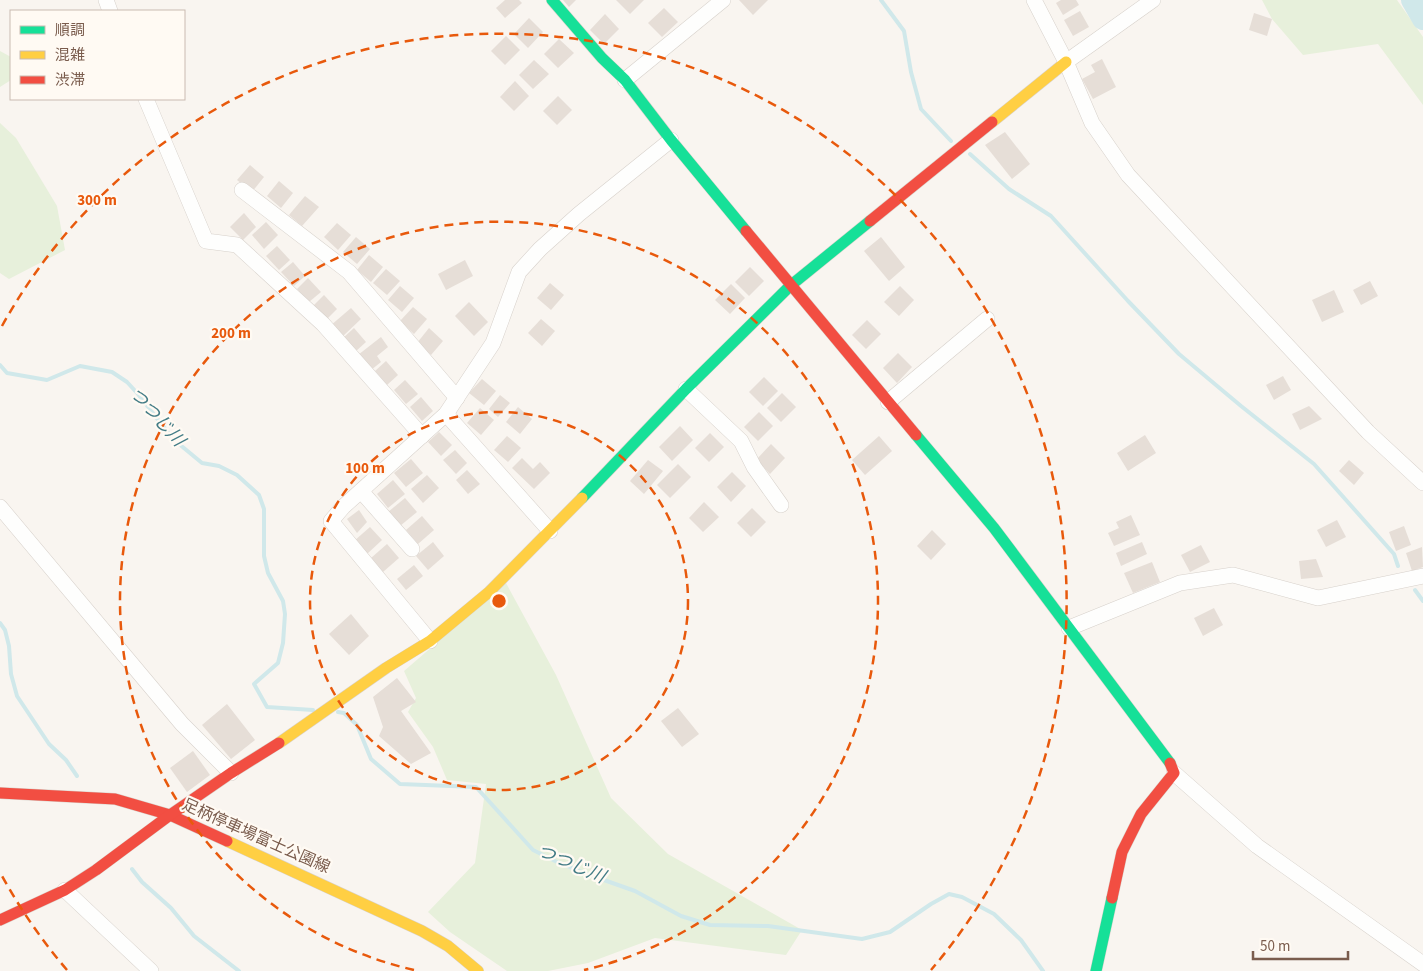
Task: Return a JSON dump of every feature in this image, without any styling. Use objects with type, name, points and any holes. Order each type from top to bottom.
[{"type":"street","points":[[552,0],[602,58],[625,80],[671,140],[790,286],[994,528],[1171,765],[1174,773],[1257,846],[1423,964]]},
{"type":"street","points":[[625,80],[723,0]]},
{"type":"street","points":[[1034,0],[1066,62],[1092,123],[1128,174],[1368,432],[1423,483]]},
{"type":"street","points":[[0,920],[64,890],[96,870],[231,773],[311,722],[386,668],[430,641],[489,592],[686,389],[790,286],[1066,62],[1153,0]]},
{"type":"street","points":[[146,100],[206,241],[237,245],[323,324],[422,436]]},
{"type":"street","points":[[430,641],[331,521],[343,507],[446,414],[493,343],[519,272],[540,249],[579,214],[671,140]]},
{"type":"street","points":[[242,190],[349,272],[458,398]]},
{"type":"street","points":[[888,402],[987,319]]},
{"type":"street","points":[[686,389],[741,440],[754,467],[781,505]]},
{"type":"street","points":[[446,414],[550,531]]},
{"type":"street","points":[[361,491],[412,549]]},
{"type":"street","points":[[0,506],[182,724],[231,773]]},
{"type":"street","points":[[1069,628],[1180,583],[1233,575],[1318,598],[1423,576]]},
{"type":"street","points":[[1096,971],[1122,852],[1141,814],[1174,773]]},
{"type":"street","name":"足柄停車場富士公園線","points":[[0,794],[115,799],[170,815],[422,931],[448,946],[478,971]]},
{"type":"street","points":[[64,890],[150,971]]},
{"type":"green space","points":[[1262,0],[1397,0],[1423,37],[1423,105],[1378,44],[1303,55],[1272,19]]},
{"type":"green space","points":[[0,51],[10,56],[10,81],[0,87]]},
{"type":"green space","points":[[0,123],[16,138],[57,206],[65,250],[9,279],[0,273]]},
{"type":"green space","points":[[506,583],[556,675],[611,798],[668,854],[802,930],[786,955],[655,938],[588,963],[548,971],[507,971],[450,932],[428,912],[475,863],[486,784],[447,780],[433,747],[408,712],[416,698],[404,671]]},
{"type":"building","points":[[505,0],[519,0],[522,3],[505,18],[496,8]]},
{"type":"building","points":[[563,0],[576,0],[569,7]]},
{"type":"building","points":[[616,0],[644,0],[630,14]]},
{"type":"building","points":[[739,0],[768,0],[753,15]]},
{"type":"building","points":[[1061,0],[1076,0],[1079,5],[1063,15],[1056,3]]},
{"type":"building","points":[[664,8],[678,22],[662,37],[648,23]]},
{"type":"building","points":[[1080,11],[1089,27],[1073,36],[1064,20]]},
{"type":"building","points":[[1254,13],[1272,19],[1267,36],[1249,30]]},
{"type":"building","points":[[605,14],[619,29],[604,44],[590,30]]},
{"type":"building","points":[[529,18],[543,32],[528,48],[514,34]]},
{"type":"building","points":[[506,36],[520,50],[505,65],[491,51]]},
{"type":"building","points":[[559,39],[574,53],[558,68],[544,54]]},
{"type":"building","points":[[1102,59],[1116,87],[1093,99],[1082,79],[1095,72],[1091,65]]},
{"type":"building","points":[[534,60],[549,74],[533,89],[519,75]]},
{"type":"building","points":[[515,81],[529,96],[514,111],[500,97]]},
{"type":"building","points":[[558,96],[572,110],[557,125],[543,111]]},
{"type":"building","points":[[1005,132],[1030,164],[1012,179],[985,145]]},
{"type":"building","points":[[250,165],[264,177],[252,192],[237,180]]},
{"type":"building","points":[[279,181],[293,193],[281,208],[267,196]]},
{"type":"building","points":[[305,196],[319,207],[302,226],[289,215]]},
{"type":"building","points":[[244,213],[256,227],[243,240],[230,227]]},
{"type":"building","points":[[266,222],[278,235],[264,249],[252,235]]},
{"type":"building","points":[[337,223],[351,235],[338,250],[324,237]]},
{"type":"building","points":[[356,237],[370,249],[357,264],[343,252]]},
{"type":"building","points":[[881,237],[905,267],[889,281],[864,251]]},
{"type":"building","points":[[277,246],[290,260],[279,270],[266,256]]},
{"type":"building","points":[[369,255],[383,267],[371,282],[357,270]]},
{"type":"building","points":[[465,260],[473,276],[446,290],[438,274]]},
{"type":"building","points":[[293,262],[305,276],[294,286],[281,272]]},
{"type":"building","points":[[750,267],[764,281],[749,296],[735,282]]},
{"type":"building","points":[[386,269],[400,281],[387,295],[373,283]]},
{"type":"building","points":[[308,278],[321,292],[309,302],[297,289]]},
{"type":"building","points":[[1370,281],[1378,296],[1361,305],[1353,290]]},
{"type":"building","points":[[550,283],[564,295],[551,310],[537,298]]},
{"type":"building","points":[[731,284],[745,298],[730,314],[715,300]]},
{"type":"building","points":[[400,286],[414,298],[402,312],[388,300]]},
{"type":"building","points":[[900,286],[914,300],[899,316],[884,302]]},
{"type":"building","points":[[1334,290],[1344,312],[1322,322],[1312,300]]},
{"type":"building","points":[[324,295],[337,309],[326,320],[313,306]]},
{"type":"building","points":[[469,302],[488,322],[474,336],[455,316]]},
{"type":"building","points":[[413,307],[427,319],[414,334],[400,321]]},
{"type":"building","points":[[351,308],[361,319],[341,338],[330,326]]},
{"type":"building","points":[[541,319],[555,331],[542,346],[528,333]]},
{"type":"building","points":[[867,320],[881,334],[866,349],[852,335]]},
{"type":"building","points":[[354,328],[366,342],[355,352],[343,338]]},
{"type":"building","points":[[429,328],[443,341],[431,355],[417,343]]},
{"type":"building","points":[[381,337],[388,347],[377,356],[381,362],[371,370],[358,355]]},
{"type":"building","points":[[898,353],[912,367],[897,383],[883,368]]},
{"type":"building","points":[[386,361],[398,375],[387,385],[375,371]]},
{"type":"building","points":[[1283,376],[1291,390],[1274,400],[1266,385]]},
{"type":"building","points":[[764,377],[778,391],[763,406],[749,392]]},
{"type":"building","points":[[482,379],[496,391],[484,405],[469,393]]},
{"type":"building","points":[[405,380],[418,394],[406,404],[394,390]]},
{"type":"building","points":[[782,393],[796,407],[781,422],[767,408]]},
{"type":"building","points":[[500,395],[510,403],[498,417],[489,409]]},
{"type":"building","points":[[421,397],[433,411],[422,421],[410,407]]},
{"type":"building","points":[[1309,406],[1322,419],[1300,430],[1292,414]]},
{"type":"building","points":[[518,407],[532,419],[520,434],[506,422]]},
{"type":"building","points":[[480,408],[494,420],[481,435],[467,423]]},
{"type":"building","points":[[759,412],[773,426],[758,441],[744,427]]},
{"type":"building","points":[[680,426],[693,440],[672,461],[659,447]]},
{"type":"building","points":[[439,432],[452,445],[441,456],[428,442]]},
{"type":"building","points":[[710,433],[724,447],[709,462],[695,448]]},
{"type":"building","points":[[1145,435],[1156,453],[1128,471],[1117,453]]},
{"type":"building","points":[[507,436],[521,448],[508,462],[494,450]]},
{"type":"building","points":[[879,436],[892,451],[865,475],[852,460]]},
{"type":"building","points":[[771,444],[785,458],[770,474],[756,460]]},
{"type":"building","points":[[455,450],[467,463],[456,474],[443,460]]},
{"type":"building","points":[[522,458],[533,469],[540,462],[550,473],[534,489],[512,468]]},
{"type":"building","points":[[411,459],[423,473],[406,487],[394,473]]},
{"type":"building","points":[[648,460],[663,471],[644,494],[630,481]]},
{"type":"building","points":[[1349,460],[1364,473],[1354,485],[1339,471]]},
{"type":"building","points":[[678,464],[691,477],[670,498],[657,485]]},
{"type":"building","points":[[467,470],[480,484],[468,494],[456,480]]},
{"type":"building","points":[[732,472],[746,486],[731,502],[717,487]]},
{"type":"building","points":[[427,475],[439,488],[423,503],[411,489]]},
{"type":"building","points":[[393,480],[405,494],[388,508],[377,494]]},
{"type":"building","points":[[405,498],[417,512],[400,526],[388,512]]},
{"type":"building","points":[[704,502],[719,517],[703,532],[689,518]]},
{"type":"building","points":[[752,508],[766,522],[751,537],[737,523]]},
{"type":"building","points":[[359,510],[367,522],[357,533],[347,519]]},
{"type":"building","points":[[1131,515],[1140,535],[1114,546],[1108,533],[1119,528],[1116,522]]},
{"type":"building","points":[[422,516],[434,530],[418,544],[406,530]]},
{"type":"building","points":[[1337,520],[1346,537],[1326,547],[1317,530]]},
{"type":"building","points":[[1404,526],[1411,545],[1396,551],[1389,532]]},
{"type":"building","points":[[370,527],[382,540],[366,555],[354,541]]},
{"type":"building","points":[[932,530],[946,544],[931,560],[917,546]]},
{"type":"building","points":[[433,542],[444,556],[428,570],[416,556]]},
{"type":"building","points":[[1142,542],[1147,554],[1121,566],[1116,553]]},
{"type":"building","points":[[387,544],[399,558],[383,572],[371,558]]},
{"type":"building","points":[[1201,545],[1210,562],[1190,572],[1181,555]]},
{"type":"building","points":[[1422,547],[1423,567],[1412,571],[1406,553]]},
{"type":"building","points":[[1316,559],[1323,577],[1301,579],[1299,561]]},
{"type":"building","points":[[1152,562],[1160,582],[1133,593],[1124,573]]},
{"type":"building","points":[[414,565],[423,576],[406,590],[397,579]]},
{"type":"building","points":[[1214,608],[1223,625],[1203,636],[1194,618]]},
{"type":"building","points":[[351,614],[369,636],[349,655],[329,634]]},
{"type":"building","points":[[397,678],[416,702],[401,711],[431,753],[411,764],[379,736],[383,727],[373,697]]},
{"type":"building","points":[[227,704],[255,740],[231,759],[202,725]]},
{"type":"building","points":[[678,708],[699,734],[682,747],[661,721]]},
{"type":"building","points":[[193,751],[210,775],[187,792],[170,768]]},
{"type":"waterway","points":[[881,0],[904,31],[911,72],[921,109],[951,141]]},
{"type":"waterway","points":[[1412,0],[1423,19]]},
{"type":"waterway","points":[[970,154],[1009,189],[1051,216],[1179,354],[1314,464],[1394,554],[1398,566]]},
{"type":"waterway","name":"つつじ川","points":[[0,365],[7,373],[47,380],[80,366],[112,372],[127,382],[138,394],[173,439],[202,463],[219,466],[237,475],[259,495],[264,509],[264,556],[268,573],[283,601],[285,614],[283,643],[278,663],[254,684],[267,707],[313,710]]},
{"type":"waterway","points":[[1415,590],[1423,601]]},
{"type":"waterway","points":[[0,623],[5,630],[9,646],[11,674],[17,696],[49,744],[66,760],[77,776]]},
{"type":"waterway","name":"つつじ川","points":[[338,712],[344,713],[357,725],[371,759],[400,784],[476,787],[533,850],[587,874],[635,891],[681,916],[710,925],[768,926],[862,939],[890,932],[949,894],[962,897],[994,914],[1021,940],[1043,971]]},
{"type":"waterway","points":[[132,869],[142,882],[171,908],[194,936],[239,971]]},
{"type":"traffic: fast","points":[[552,0],[602,58],[625,80],[671,140],[746,231]]},
{"type":"traffic: fast","points":[[582,498],[686,389],[790,286],[870,221]]},
{"type":"traffic: fast","points":[[916,435],[994,528],[1170,763]]},
{"type":"traffic: fast","points":[[1096,971],[1112,898]]},
{"type":"traffic: slow","points":[[992,122],[1066,62]]},
{"type":"traffic: slow","points":[[279,743],[386,668],[430,641],[489,592],[582,498]]},
{"type":"traffic: slow","points":[[227,841],[422,931],[448,946],[478,971]]},
{"type":"traffic: jam","points":[[870,221],[992,122]]},
{"type":"traffic: jam","points":[[746,231],[916,435]]},
{"type":"traffic: jam","points":[[0,920],[65,890],[96,870],[231,773],[279,743]]},
{"type":"traffic: jam","points":[[1112,898],[1122,852],[1141,814],[1174,773],[1170,763]]},
{"type":"traffic: jam","points":[[0,793],[115,799],[170,815],[227,841]]}]
